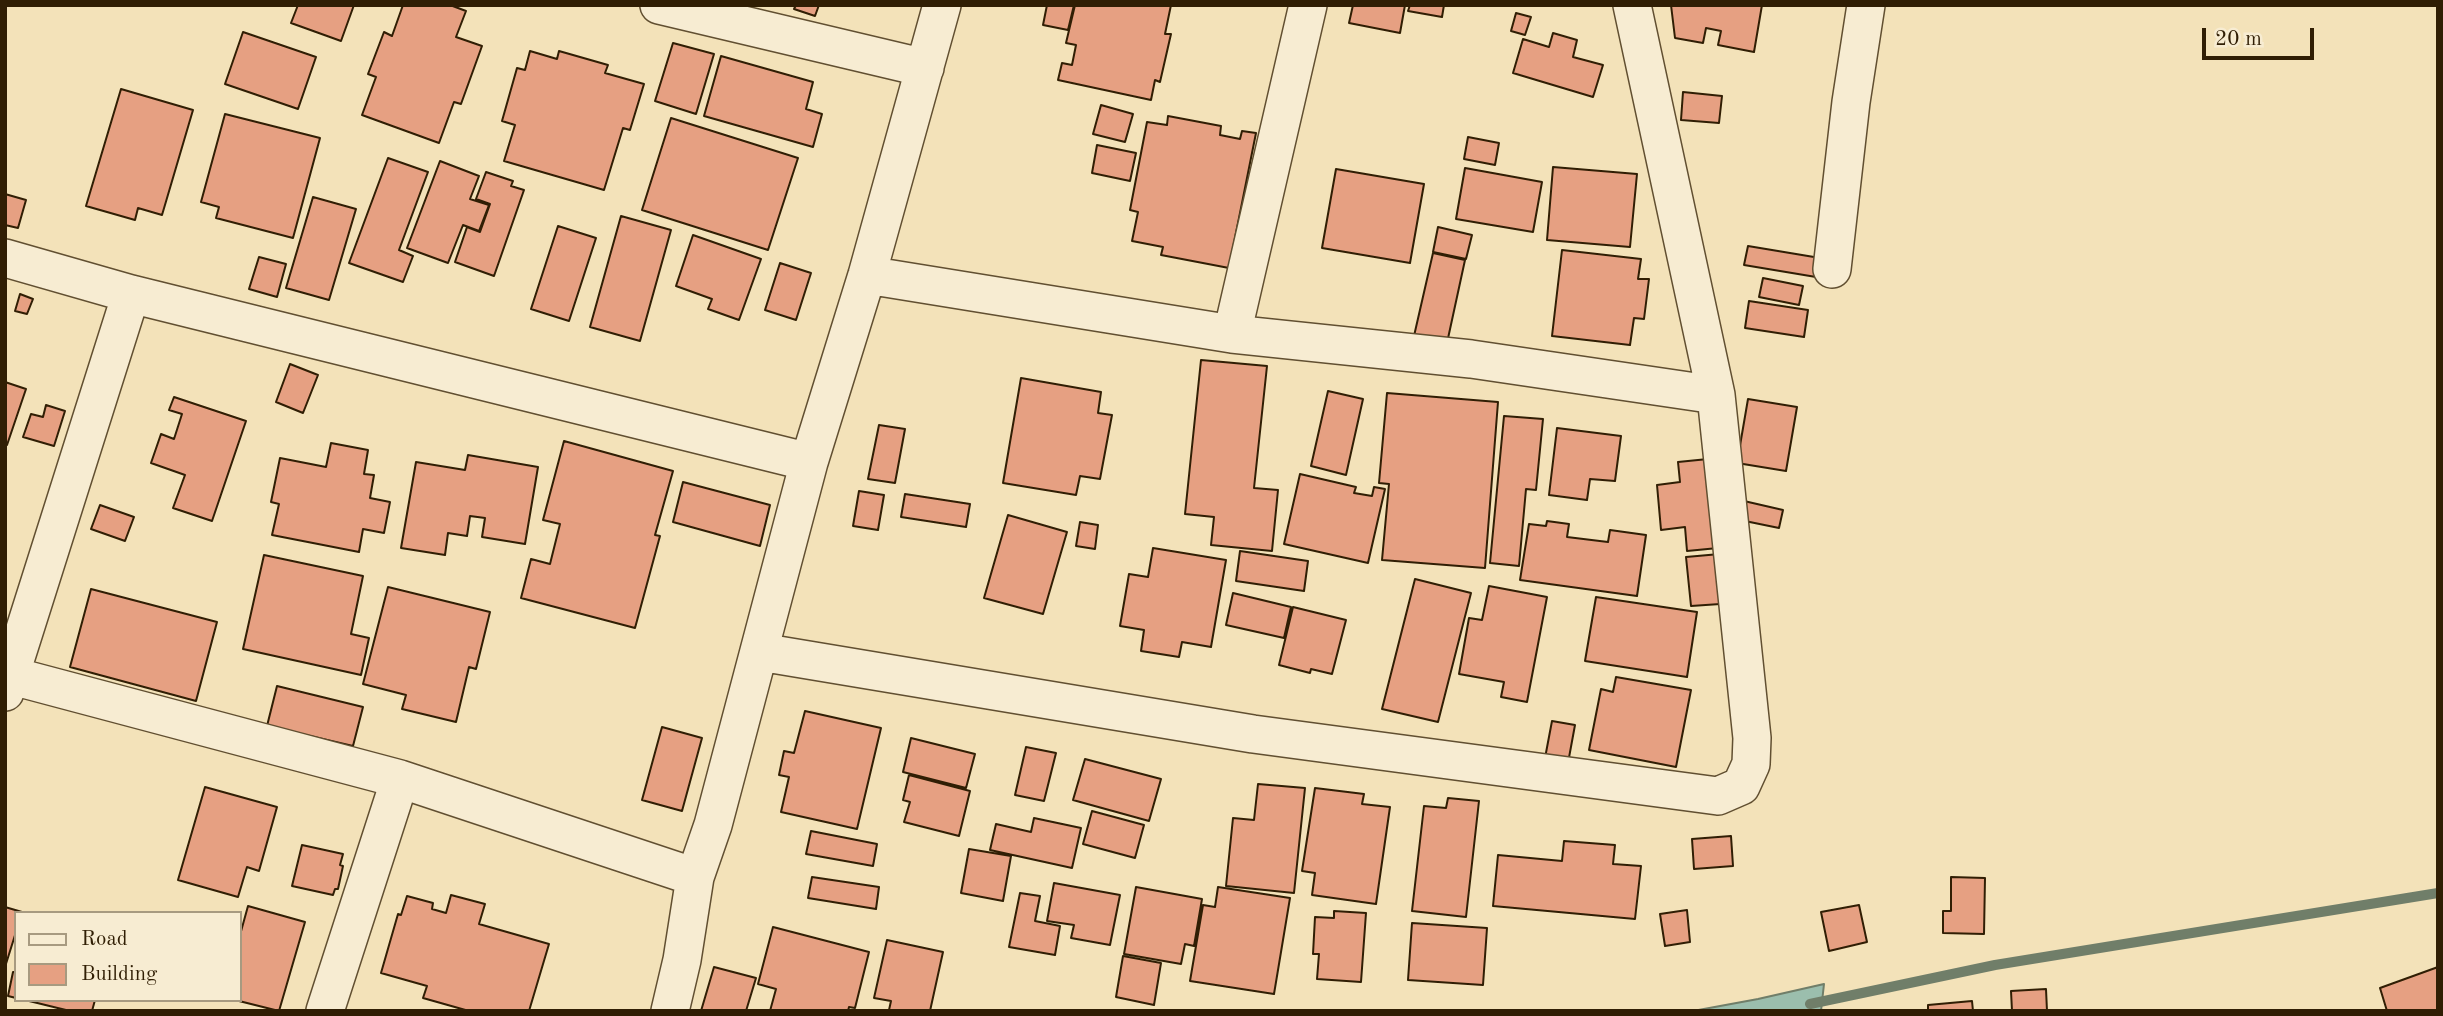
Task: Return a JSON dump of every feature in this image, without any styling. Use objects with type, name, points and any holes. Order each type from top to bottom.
[{"type":"street","points":[[659,5],[925,68]]},
{"type":"street","points":[[670,1011],[695,877],[713,825],[809,462],[867,275],[942,5]]},
{"type":"street","points":[[1232,334],[1308,5]]},
{"type":"street","points":[[760,652],[1253,734],[1718,796],[1741,786],[1751,764],[1752,738],[1716,395],[1632,5]]},
{"type":"street","points":[[1832,269],[1851,102],[1866,5]]},
{"type":"street","points":[[5,258],[131,294],[809,462]]},
{"type":"street","points":[[867,275],[1232,334],[1471,359],[1716,395]]},
{"type":"street","points":[[131,294],[7,681],[400,779],[695,877]]},
{"type":"street","points":[[325,1011],[400,779]]},
{"type":"shaded area","points":[[1824,984],[1821,1011],[1693,1011],[1758,999]]},
{"type":"building","points":[[298,5],[354,5],[341,41],[291,23]]},
{"type":"building","points":[[403,5],[450,5],[466,11],[456,37],[482,46],[461,104],[454,102],[439,143],[362,115],[376,77],[368,74],[384,32],[392,36]]},
{"type":"building","points":[[796,5],[819,5],[815,16],[794,9]]},
{"type":"building","points":[[1047,5],[1074,5],[1068,30],[1043,25]]},
{"type":"building","points":[[1075,5],[1171,5],[1165,34],[1171,34],[1160,82],[1155,80],[1151,100],[1058,80],[1062,63],[1072,65],[1076,45],[1066,43]]},
{"type":"building","points":[[1353,5],[1405,5],[1400,33],[1349,23]]},
{"type":"building","points":[[1410,5],[1444,5],[1442,17],[1408,11]]},
{"type":"building","points":[[1671,5],[1762,5],[1754,52],[1718,45],[1721,31],[1706,28],[1703,43],[1675,38]]},
{"type":"building","points":[[1516,13],[1531,17],[1525,35],[1511,31]]},
{"type":"building","points":[[243,32],[316,57],[298,109],[225,84]]},
{"type":"building","points":[[1553,33],[1577,40],[1573,57],[1603,65],[1593,97],[1513,73],[1523,39],[1549,47]]},
{"type":"building","points":[[673,43],[714,54],[696,114],[655,101]]},
{"type":"building","points":[[530,51],[557,59],[559,51],[608,65],[605,73],[644,84],[630,130],[623,128],[604,190],[504,161],[515,125],[502,121],[517,68],[525,70]]},
{"type":"building","points":[[721,56],[813,82],[806,109],[822,114],[813,147],[704,116]]},
{"type":"building","points":[[121,89],[193,110],[162,215],[138,208],[135,220],[86,206]]},
{"type":"building","points":[[1683,92],[1722,96],[1719,123],[1681,120]]},
{"type":"building","points":[[1101,105],[1133,114],[1125,142],[1093,134]]},
{"type":"building","points":[[225,114],[320,138],[293,238],[216,218],[219,207],[201,202]]},
{"type":"building","points":[[1168,116],[1221,126],[1220,135],[1240,139],[1242,131],[1256,133],[1229,268],[1161,255],[1163,247],[1132,241],[1138,212],[1130,210],[1147,122],[1167,125]]},
{"type":"building","points":[[671,118],[798,158],[768,250],[642,210]]},
{"type":"building","points":[[1468,137],[1499,143],[1495,165],[1464,159]]},
{"type":"building","points":[[1097,145],[1136,153],[1130,181],[1092,173]]},
{"type":"building","points":[[388,158],[428,172],[399,250],[413,256],[403,282],[349,263]]},
{"type":"building","points":[[440,161],[479,176],[470,199],[489,205],[479,231],[463,225],[448,263],[407,248]]},
{"type":"building","points":[[1553,167],[1637,174],[1630,247],[1547,240]]},
{"type":"building","points":[[1465,168],[1542,182],[1533,232],[1456,219]]},
{"type":"building","points":[[1336,169],[1424,184],[1410,263],[1322,248]]},
{"type":"building","points":[[486,172],[513,181],[511,186],[524,190],[494,276],[455,262],[467,227],[480,232],[490,204],[476,199]]},
{"type":"building","points":[[5,194],[26,200],[18,228],[5,225]]},
{"type":"building","points":[[313,197],[356,209],[329,300],[286,288]]},
{"type":"building","points":[[621,216],[671,230],[640,341],[590,327]]},
{"type":"building","points":[[558,226],[596,238],[569,321],[531,309]]},
{"type":"building","points":[[1438,227],[1472,235],[1466,259],[1433,252]]},
{"type":"building","points":[[693,235],[761,259],[739,320],[708,309],[712,299],[676,286]]},
{"type":"building","points":[[1748,246],[1820,258],[1816,277],[1744,265]]},
{"type":"building","points":[[1562,250],[1641,259],[1638,279],[1649,279],[1644,319],[1634,318],[1630,345],[1552,336]]},
{"type":"building","points":[[1433,253],[1465,260],[1447,343],[1414,336]]},
{"type":"building","points":[[259,257],[286,264],[277,297],[249,289]]},
{"type":"building","points":[[780,263],[811,273],[796,320],[765,310]]},
{"type":"building","points":[[1763,278],[1803,286],[1799,305],[1759,297]]},
{"type":"building","points":[[20,294],[33,299],[27,314],[15,311]]},
{"type":"building","points":[[1749,301],[1808,310],[1804,337],[1745,328]]},
{"type":"building","points":[[1201,360],[1267,366],[1254,488],[1278,490],[1272,551],[1211,545],[1214,517],[1185,514]]},
{"type":"building","points":[[290,364],[318,375],[303,413],[276,402]]},
{"type":"building","points":[[1021,378],[1101,392],[1098,413],[1112,415],[1100,479],[1080,476],[1076,495],[1003,483]]},
{"type":"building","points":[[5,382],[26,389],[7,445],[5,444]]},
{"type":"building","points":[[1328,391],[1363,399],[1346,475],[1311,466]]},
{"type":"building","points":[[1387,393],[1498,402],[1485,568],[1382,560],[1389,484],[1379,483]]},
{"type":"building","points":[[174,397],[246,421],[212,521],[173,508],[185,475],[151,463],[161,434],[174,439],[182,414],[169,410]]},
{"type":"building","points":[[1748,399],[1797,407],[1786,471],[1737,463]]},
{"type":"building","points":[[46,405],[65,411],[54,446],[23,437],[31,414],[43,417]]},
{"type":"building","points":[[1504,416],[1543,419],[1536,490],[1526,489],[1519,566],[1490,563]]},
{"type":"building","points":[[879,425],[905,429],[895,483],[868,479]]},
{"type":"building","points":[[1557,428],[1621,436],[1615,481],[1590,479],[1587,500],[1549,495]]},
{"type":"building","points":[[564,441],[673,471],[655,535],[660,536],[635,628],[521,598],[531,559],[550,564],[560,524],[543,520]]},
{"type":"building","points":[[331,443],[368,450],[364,474],[374,475],[370,498],[390,502],[384,533],[363,529],[359,552],[272,535],[279,504],[271,502],[280,458],[326,467]]},
{"type":"building","points":[[468,455],[538,467],[525,544],[482,537],[485,518],[470,516],[467,536],[448,533],[445,555],[401,548],[416,462],[465,470]]},
{"type":"building","points":[[1708,459],[1718,548],[1687,551],[1685,527],[1661,530],[1657,485],[1680,482],[1678,462]]},
{"type":"building","points":[[1300,474],[1356,487],[1354,493],[1372,496],[1374,487],[1385,489],[1368,563],[1284,544]]},
{"type":"building","points":[[683,482],[770,505],[760,546],[673,522]]},
{"type":"building","points":[[859,491],[884,495],[878,530],[853,526]]},
{"type":"building","points":[[905,494],[970,504],[966,527],[901,517]]},
{"type":"building","points":[[1744,501],[1783,510],[1779,528],[1740,520]]},
{"type":"building","points":[[100,505],[134,517],[125,541],[91,529]]},
{"type":"building","points":[[1008,515],[1067,532],[1043,614],[984,598]]},
{"type":"building","points":[[1547,521],[1569,524],[1567,537],[1608,542],[1610,530],[1646,535],[1637,596],[1520,580],[1529,524],[1546,526]]},
{"type":"building","points":[[1080,522],[1098,525],[1095,549],[1076,546]]},
{"type":"building","points":[[1153,548],[1226,560],[1211,647],[1182,642],[1179,657],[1141,651],[1144,630],[1120,626],[1129,574],[1148,577]]},
{"type":"building","points":[[1240,551],[1308,561],[1304,591],[1236,581]]},
{"type":"building","points":[[1731,553],[1735,603],[1691,606],[1686,557]]},
{"type":"building","points":[[264,555],[363,576],[351,634],[369,638],[361,675],[243,649]]},
{"type":"building","points":[[1415,579],[1471,593],[1438,722],[1382,709]]},
{"type":"building","points":[[1489,586],[1547,597],[1527,702],[1501,697],[1504,682],[1459,674],[1469,618],[1482,620]]},
{"type":"building","points":[[388,587],[490,612],[476,669],[469,667],[456,722],[402,709],[406,695],[363,684]]},
{"type":"building","points":[[91,589],[217,622],[196,701],[70,667]]},
{"type":"building","points":[[1233,593],[1291,607],[1284,638],[1226,625]]},
{"type":"building","points":[[1596,597],[1697,612],[1687,677],[1585,661]]},
{"type":"building","points":[[1293,607],[1346,620],[1332,674],[1311,669],[1310,673],[1279,665]]},
{"type":"building","points":[[1616,677],[1691,690],[1676,767],[1589,750],[1601,689],[1613,692]]},
{"type":"building","points":[[277,686],[363,707],[353,746],[267,726]]},
{"type":"building","points":[[805,711],[881,728],[857,829],[781,812],[789,777],[779,775],[784,751],[794,753]]},
{"type":"building","points":[[1552,721],[1575,725],[1568,763],[1545,758]]},
{"type":"building","points":[[662,727],[702,738],[682,811],[642,800]]},
{"type":"building","points":[[911,738],[975,754],[966,788],[903,772]]},
{"type":"building","points":[[1026,747],[1056,753],[1044,801],[1015,795]]},
{"type":"building","points":[[1085,759],[1161,779],[1149,821],[1073,800]]},
{"type":"building","points":[[909,775],[970,791],[959,836],[904,822],[910,802],[903,800]]},
{"type":"building","points":[[1258,784],[1305,788],[1294,893],[1226,886],[1233,818],[1254,820]]},
{"type":"building","points":[[205,787],[277,807],[259,871],[247,867],[238,897],[178,880]]},
{"type":"building","points":[[1315,788],[1364,794],[1362,804],[1390,807],[1376,904],[1312,895],[1315,873],[1302,871]]},
{"type":"building","points":[[1448,798],[1479,801],[1466,917],[1412,911],[1424,806],[1446,808]]},
{"type":"building","points":[[1092,811],[1144,825],[1135,858],[1083,844]]},
{"type":"building","points":[[1034,818],[1081,828],[1072,868],[990,850],[996,824],[1031,832]]},
{"type":"building","points":[[811,831],[877,844],[873,866],[806,854]]},
{"type":"building","points":[[1731,836],[1733,866],[1694,869],[1692,839]]},
{"type":"building","points":[[1564,841],[1615,845],[1613,864],[1641,866],[1635,919],[1493,906],[1498,855],[1562,861]]},
{"type":"building","points":[[302,845],[343,854],[338,889],[335,889],[333,895],[292,886]]},
{"type":"building","points":[[969,849],[1011,856],[1003,901],[961,893]]},
{"type":"building","points":[[812,877],[879,887],[876,909],[808,898]]},
{"type":"building","points":[[1951,877],[1985,878],[1984,934],[1943,933],[1943,911],[1951,911]]},
{"type":"building","points":[[1054,883],[1120,895],[1110,945],[1071,938],[1074,925],[1047,921]]},
{"type":"building","points":[[1136,887],[1202,899],[1194,946],[1185,944],[1181,964],[1124,954]]},
{"type":"building","points":[[1218,887],[1290,898],[1274,994],[1190,981],[1203,905],[1215,907]]},
{"type":"building","points":[[1020,893],[1040,896],[1035,921],[1060,926],[1055,955],[1009,947]]},
{"type":"building","points":[[451,895],[485,904],[479,924],[549,944],[529,1011],[469,1011],[423,998],[427,986],[381,973],[398,914],[401,915],[407,896],[433,903],[432,909],[446,913]]},
{"type":"building","points":[[1859,905],[1867,942],[1829,951],[1821,912]]},
{"type":"building","points":[[248,906],[305,922],[279,1011],[242,1002],[242,928]]},
{"type":"building","points":[[5,907],[19,911],[14,911],[14,938],[5,967]]},
{"type":"building","points":[[1687,910],[1690,942],[1665,946],[1660,914]]},
{"type":"building","points":[[1334,911],[1366,913],[1361,982],[1317,979],[1319,954],[1313,954],[1315,917],[1334,918]]},
{"type":"building","points":[[1412,923],[1487,928],[1483,985],[1408,980]]},
{"type":"building","points":[[773,927],[869,952],[855,1008],[849,1007],[848,1011],[770,1011],[776,989],[758,984]]},
{"type":"building","points":[[887,940],[943,952],[930,1011],[889,1010],[891,1001],[874,998]]},
{"type":"building","points":[[1123,956],[1161,963],[1154,1005],[1116,997]]},
{"type":"building","points":[[714,967],[756,978],[746,1011],[701,1011]]},
{"type":"building","points":[[2438,967],[2438,1011],[2387,1011],[2380,988]]},
{"type":"building","points":[[13,972],[14,972],[14,998],[8,996]]},
{"type":"building","points":[[2046,989],[2047,1011],[2012,1011],[2011,991]]},
{"type":"building","points":[[1972,1001],[1973,1011],[1928,1011],[1928,1005]]},
{"type":"building","points":[[33,1002],[94,1002],[92,1011],[70,1011]]},
{"type":"waterway","points":[[1810,1004],[1995,965],[2438,893]]}]
